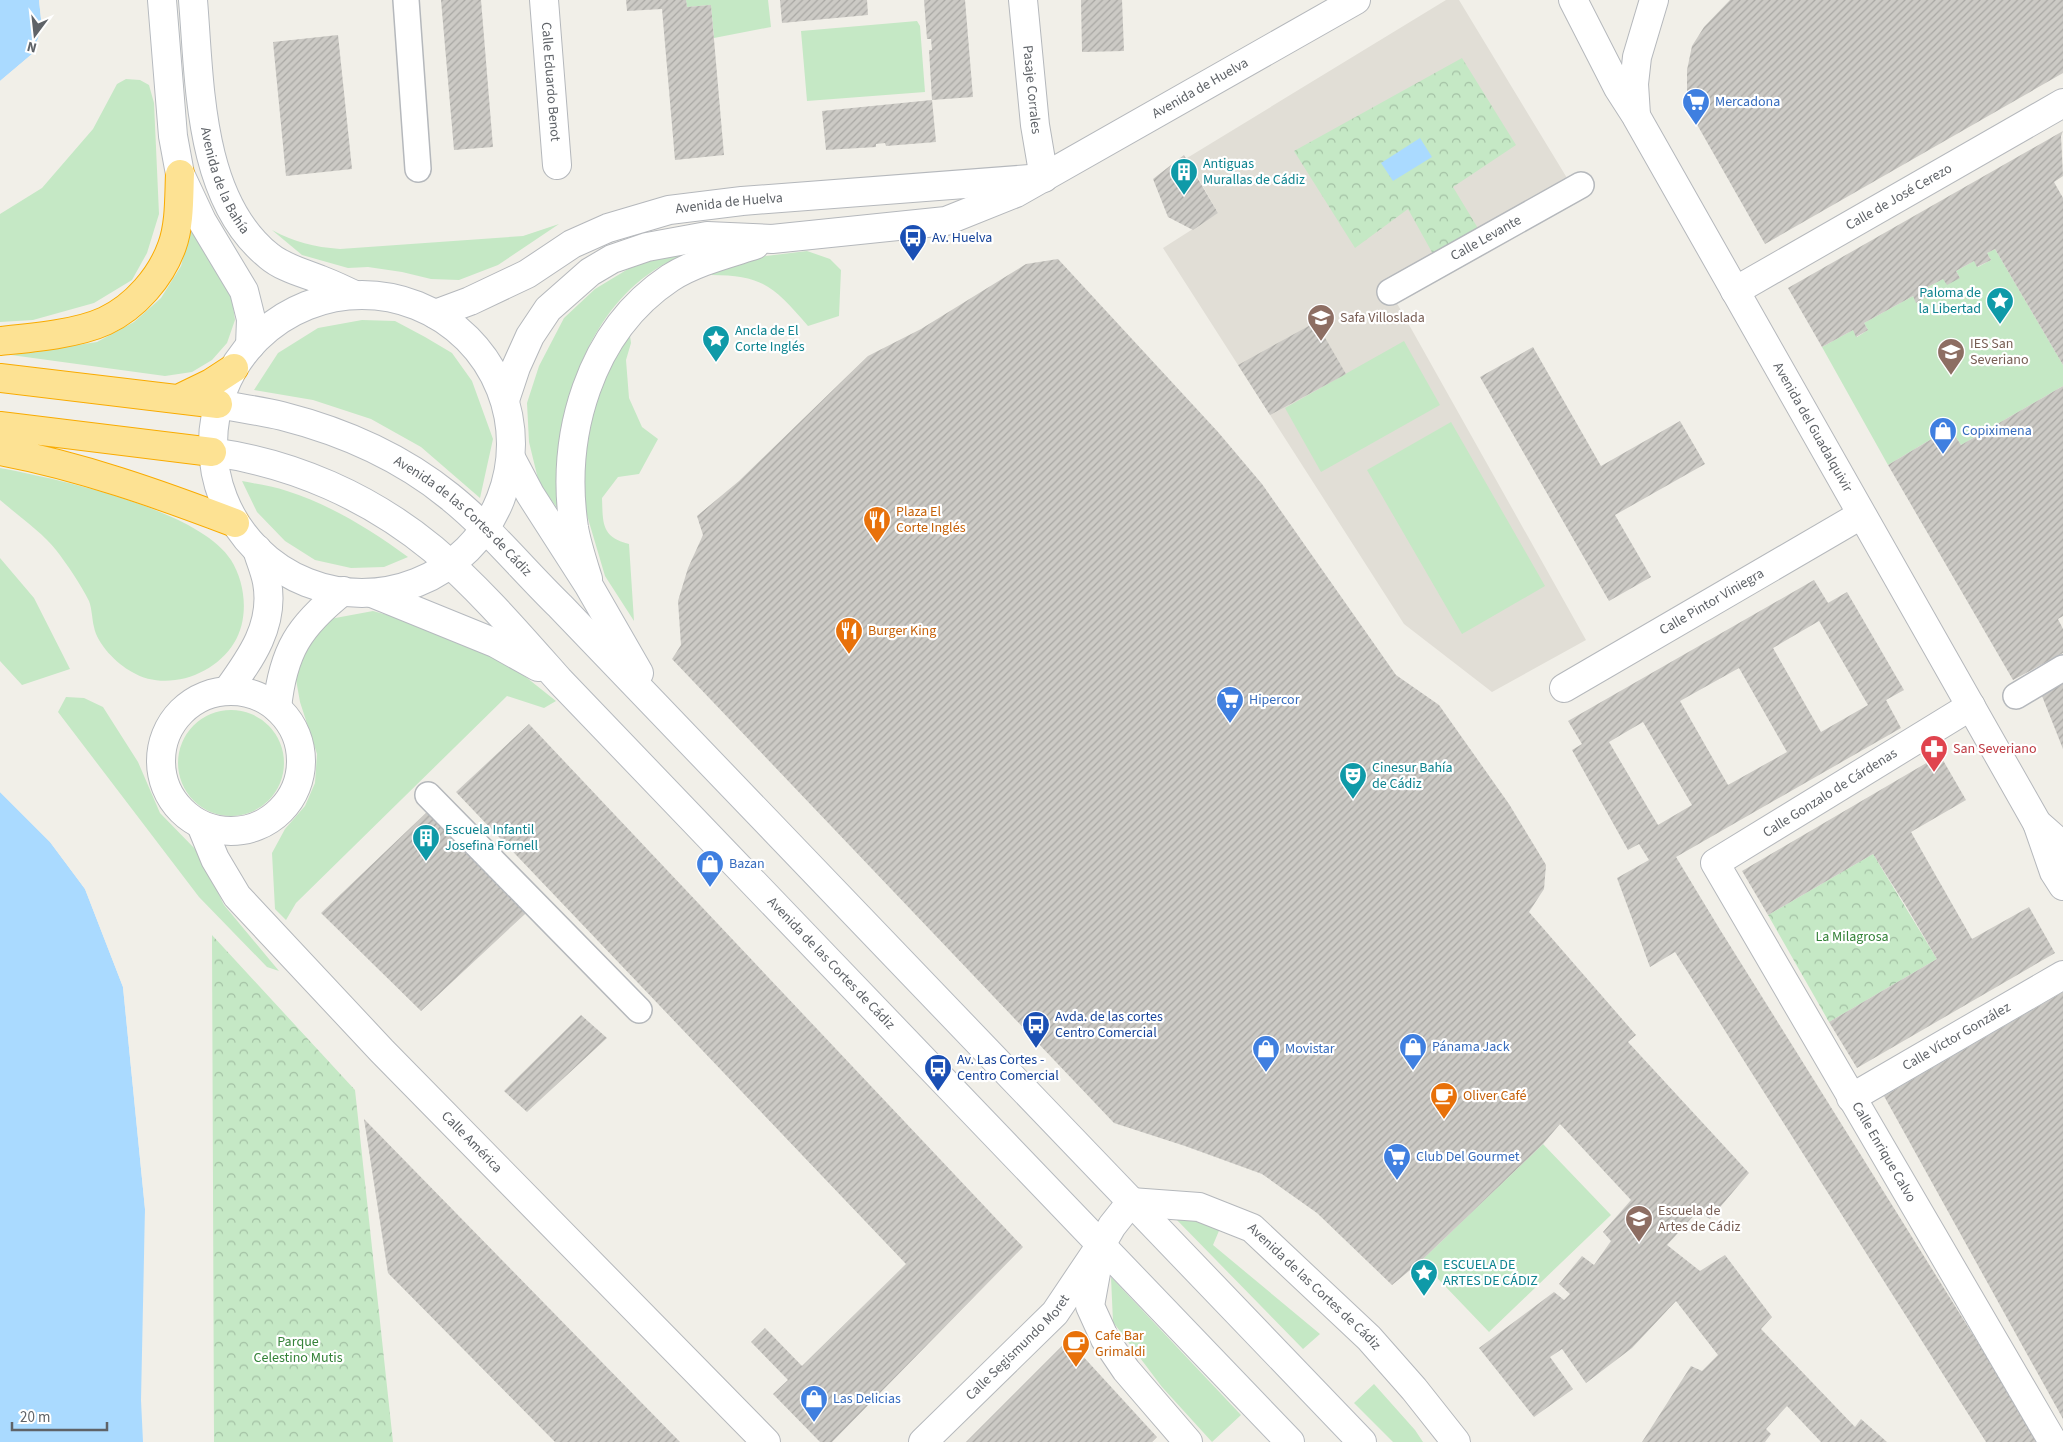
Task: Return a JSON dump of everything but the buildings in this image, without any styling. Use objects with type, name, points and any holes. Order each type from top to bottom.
[{"type":"highway","points":[[0,341],[78,329],[105,322],[133,304],[156,276],[172,246],[178,216],[180,174]]},
{"type":"highway","points":[[178,399],[212,384],[234,368]]},
{"type":"highway","points":[[0,378],[218,404]]},
{"type":"highway","points":[[0,426],[212,452]]},
{"type":"highway","points":[[0,451],[34,458],[116,481],[235,523]]},
{"type":"street","points":[[162,0],[173,136],[180,174],[202,221],[244,291],[251,319],[250,346]]},
{"type":"street","name":"Avenida de la Bahía","points":[[193,0],[204,126],[216,172],[230,208],[248,234],[269,256],[296,271],[355,295]]},
{"type":"street","points":[[406,0],[418,170]]},
{"type":"street","name":"Calle Eduardo Benot","points":[[544,0],[557,165]]},
{"type":"street","name":"Pasaje Corrales","points":[[1023,0],[1035,125],[1044,178]]},
{"type":"street","name":"Avenida de Huelva","points":[[505,400],[516,367],[530,336],[548,309],[590,272],[612,259],[647,247],[707,236],[772,239],[946,222],[1008,197],[1044,178],[1356,0]]},
{"type":"street","name":"Avenida del Guadalquivir","points":[[1573,0],[1618,88],[1636,116],[1861,515],[2038,823],[2063,846]]},
{"type":"street","points":[[1636,116],[1634,84],[1637,57],[1654,0]]},
{"type":"street","name":"Calle de José Cerezo","points":[[1735,291],[2063,103]]},
{"type":"street","name":"Avenida de Huelva","points":[[435,314],[470,301],[527,274],[581,240],[608,228],[669,210],[750,200],[1044,178]]},
{"type":"street","name":"Calle Levante","points":[[1390,292],[1581,185]]},
{"type":"street","points":[[589,586],[574,528],[571,480],[572,447],[590,378],[610,339],[636,306],[670,278],[702,262],[772,239]]},
{"type":"street","points":[[355,295],[396,298],[435,314],[460,331],[482,354],[494,373],[505,400],[512,428],[512,458],[502,498],[485,530],[466,552],[450,565],[420,582],[399,589],[371,593],[343,591],[318,586],[282,570],[257,549],[235,523],[219,487],[212,452],[213,430],[218,404],[234,368],[250,346],[276,322],[307,305],[331,298],[355,295]]},
{"type":"street","name":"Avenida de las Cortes de Cádiz","points":[[218,404],[282,416],[363,443],[435,485],[485,530],[658,707],[1362,1442]]},
{"type":"street","name":"Avenida de las Cortes de Cádiz","points":[[212,452],[243,456],[290,469],[336,487],[377,510],[432,549],[450,565],[517,632],[560,681],[1290,1442]]},
{"type":"street","name":"Avenida de las Cortes de Cádiz","points":[[512,458],[530,494],[589,586],[658,707]]},
{"type":"street","name":"Calle Pintor Viniegra","points":[[1564,688],[1861,515]]},
{"type":"street","points":[[227,691],[259,644],[267,620],[269,600],[267,581],[257,549]]},
{"type":"street","points":[[277,708],[279,689],[288,652],[301,631],[320,609],[343,591]]},
{"type":"street","name":"Avenida de las Cortes de Cádiz","points":[[371,593],[496,643],[526,659],[560,681]]},
{"type":"street","points":[[2016,696],[2063,668]]},
{"type":"street","points":[[227,691],[245,692],[254,695],[277,708],[292,725],[301,747],[302,769],[296,792],[283,811],[264,825],[244,831],[222,832],[201,825],[185,815],[172,800],[164,783],[161,764],[163,744],[171,724],[184,708],[204,696],[227,691]]},
{"type":"street","name":"Calle Gonzalo de Cárdenas","points":[[1715,863],[1971,706]]},
{"type":"street","points":[[428,795],[639,1010]]},
{"type":"street","points":[[2038,823],[2054,872],[2063,886]]},
{"type":"street","name":"Calle América","points":[[201,825],[215,858],[237,896],[382,1051],[766,1442]]},
{"type":"street","name":"Calle Enrique Calvo","points":[[1715,863],[2053,1442]]},
{"type":"street","name":"Calle Víctor González","points":[[1851,1098],[2063,975]]},
{"type":"street","points":[[1131,1202],[1112,1226],[1101,1244],[1090,1306],[1105,1340],[1126,1370],[1188,1442]]},
{"type":"street","name":"Avenida de las Cortes de Cádiz","points":[[1131,1202],[1199,1207],[1252,1228],[1369,1338],[1414,1388],[1456,1442]]},
{"type":"street","name":"Calle Segismundo Moret","points":[[923,1442],[1055,1313],[1101,1244]]},
{"type":"shaded area","name":"Safa Villoslada","points":[[1446,0],[1459,0],[1567,178],[1385,282],[1586,640],[1492,692],[1404,624],[1163,248],[1218,213],[1187,158]]},
{"type":"green space","points":[[686,0],[768,0],[771,27],[714,38],[711,5],[687,7]]},
{"type":"green space","points":[[917,21],[920,26],[925,92],[807,101],[801,31]]},
{"type":"green space","points":[[1462,58],[1516,145],[1453,187],[1479,230],[1434,256],[1408,209],[1355,248],[1294,151]]},
{"type":"green space","points":[[126,79],[140,80],[149,85],[154,103],[159,214],[147,253],[132,280],[94,303],[33,320],[0,322],[0,214],[42,188],[93,129],[117,84]]},
{"type":"green space","points":[[559,224],[498,265],[459,280],[431,279],[368,267],[348,268],[302,255],[272,230],[304,243],[340,249],[523,236]]},
{"type":"green space","points":[[191,227],[232,298],[235,320],[227,343],[212,360],[192,372],[165,376],[11,355],[97,342],[134,322],[161,298],[181,266]]},
{"type":"green space","points":[[697,248],[653,271],[630,289],[611,311],[595,335],[582,361],[572,389],[560,447],[557,475],[563,516],[539,483],[529,442],[527,403],[539,366],[564,318],[595,289],[633,266]]},
{"type":"green space","points":[[1995,249],[2063,365],[2063,386],[1961,445],[1950,428],[1888,465],[1822,347],[1853,330],[1857,337],[1868,330],[1864,323],[1913,296],[1917,303],[1929,295],[1926,288],[1943,279],[1960,278],[1956,271],[1974,261],[1978,267],[1991,260],[1987,253]]},
{"type":"green space","points":[[807,251],[830,259],[841,270],[839,316],[808,326],[777,293],[767,286],[744,278],[711,275],[726,263]]},
{"type":"green space","points":[[362,320],[395,321],[425,337],[452,353],[472,381],[493,439],[480,498],[421,447],[371,419],[313,400],[254,390],[278,353],[318,328]]},
{"type":"green space","points":[[629,329],[631,343],[626,360],[629,398],[642,427],[658,439],[639,474],[618,477],[602,498],[605,528],[613,537],[629,544],[634,621],[605,576],[584,505],[584,433],[603,372]]},
{"type":"green space","points":[[1404,341],[1440,405],[1321,472],[1285,408]]},
{"type":"green space","points":[[1451,422],[1545,586],[1462,634],[1367,470]]},
{"type":"green space","points":[[0,468],[90,488],[125,499],[159,511],[189,526],[214,542],[231,560],[236,569],[244,602],[244,613],[239,634],[225,655],[202,672],[174,680],[159,681],[145,678],[120,664],[108,653],[99,640],[94,627],[89,601],[60,556],[44,537],[0,500]]},
{"type":"green space","points":[[242,481],[282,489],[319,503],[380,537],[408,557],[384,567],[351,568],[315,560],[285,541],[257,512]]},
{"type":"green space","points":[[0,558],[34,598],[70,669],[22,685],[0,661]]},
{"type":"green space","points":[[373,611],[445,631],[517,670],[556,701],[544,708],[507,696],[296,903],[286,920],[275,909],[272,853],[285,829],[305,806],[315,783],[317,754],[300,702],[295,674],[303,647],[330,619]]},
{"type":"green space","points":[[66,697],[84,698],[103,707],[138,762],[160,813],[198,852],[224,905],[279,971],[267,967],[199,897],[58,712]]},
{"type":"green space","points":[[231,710],[251,714],[268,726],[280,743],[284,763],[280,783],[268,800],[251,812],[231,816],[211,812],[194,800],[182,783],[178,763],[182,743],[194,726],[211,714]]},
{"type":"green space","name":"La Milagrosa","points":[[1873,854],[1937,959],[1829,1022],[1768,915]]},
{"type":"green space","name":"Parque Celestino Mutis","points":[[212,935],[355,1090],[393,1442],[214,1442]]},
{"type":"green space","points":[[1543,1144],[1611,1215],[1489,1332],[1421,1261]]},
{"type":"green space","points":[[1173,1216],[1221,1226],[1213,1245],[1320,1334],[1303,1349]]},
{"type":"green space","points":[[1111,1277],[1241,1415],[1212,1442],[1162,1387],[1113,1322]]},
{"type":"green space","points":[[1374,1384],[1415,1430],[1423,1442],[1393,1442],[1354,1403]]},
{"type":"water","points":[[0,0],[39,0],[42,28],[32,54],[0,81]]},
{"type":"water","points":[[1420,138],[1432,157],[1393,181],[1381,163]]},
{"type":"water","points":[[0,792],[50,842],[85,889],[123,987],[145,1209],[144,1442],[0,1442]]},
{"type":"pier","points":[[39,0],[42,0],[45,29],[34,56],[0,84],[0,81],[32,54],[42,28]]},
{"type":"pier","points":[[0,790],[52,840],[87,888],[125,986],[147,1209],[147,1442],[143,1442],[141,1400],[145,1209],[123,987],[85,889],[50,842]]},
{"type":"place","name":"Mercadona","points":[[1696,126]]},
{"type":"place","name":"Antiguas Murallas de Cádiz","points":[[1184,196]]},
{"type":"place","name":"Av. Huelva","points":[[913,262]]},
{"type":"place","name":"Paloma de la Libertad","points":[[2000,325]]},
{"type":"place","name":"Safa Villoslada","points":[[1321,342]]},
{"type":"place","name":"Ancla de El Corte Inglés","points":[[716,363]]},
{"type":"place","name":"IES San Severiano","points":[[1951,376]]},
{"type":"place","name":"Copiximena","points":[[1943,455]]},
{"type":"place","name":"Plaza El Corte Inglés","points":[[877,544]]},
{"type":"place","name":"Burger King","points":[[849,655]]},
{"type":"place","name":"Hipercor","points":[[1230,724]]},
{"type":"place","name":"San Severiano","points":[[1934,773]]},
{"type":"place","name":"Cinesur Bahía de Cádiz","points":[[1353,800]]},
{"type":"place","name":"Escuela Infantil Josefina Fornell","points":[[426,862]]},
{"type":"place","name":"Bazan","points":[[710,888]]},
{"type":"place","name":"Avda. de las cortes Centro Comercial","points":[[1036,1049]]},
{"type":"place","name":"Pánama Jack","points":[[1413,1071]]},
{"type":"place","name":"Movistar","points":[[1266,1073]]},
{"type":"place","name":"Av. Las Cortes - Centro Comercial","points":[[938,1092]]},
{"type":"place","name":"Oliver Café","points":[[1444,1120]]},
{"type":"place","name":"Club Del Gourmet","points":[[1397,1181]]},
{"type":"place","name":"Escuela de Artes de Cádiz","points":[[1639,1243]]},
{"type":"place","name":"ESCUELA DE ARTES DE CÁDIZ","points":[[1424,1297]]},
{"type":"place","name":"Cafe Bar Grimaldi","points":[[1076,1368]]},
{"type":"place","name":"Las Delicias","points":[[814,1423]]}]
